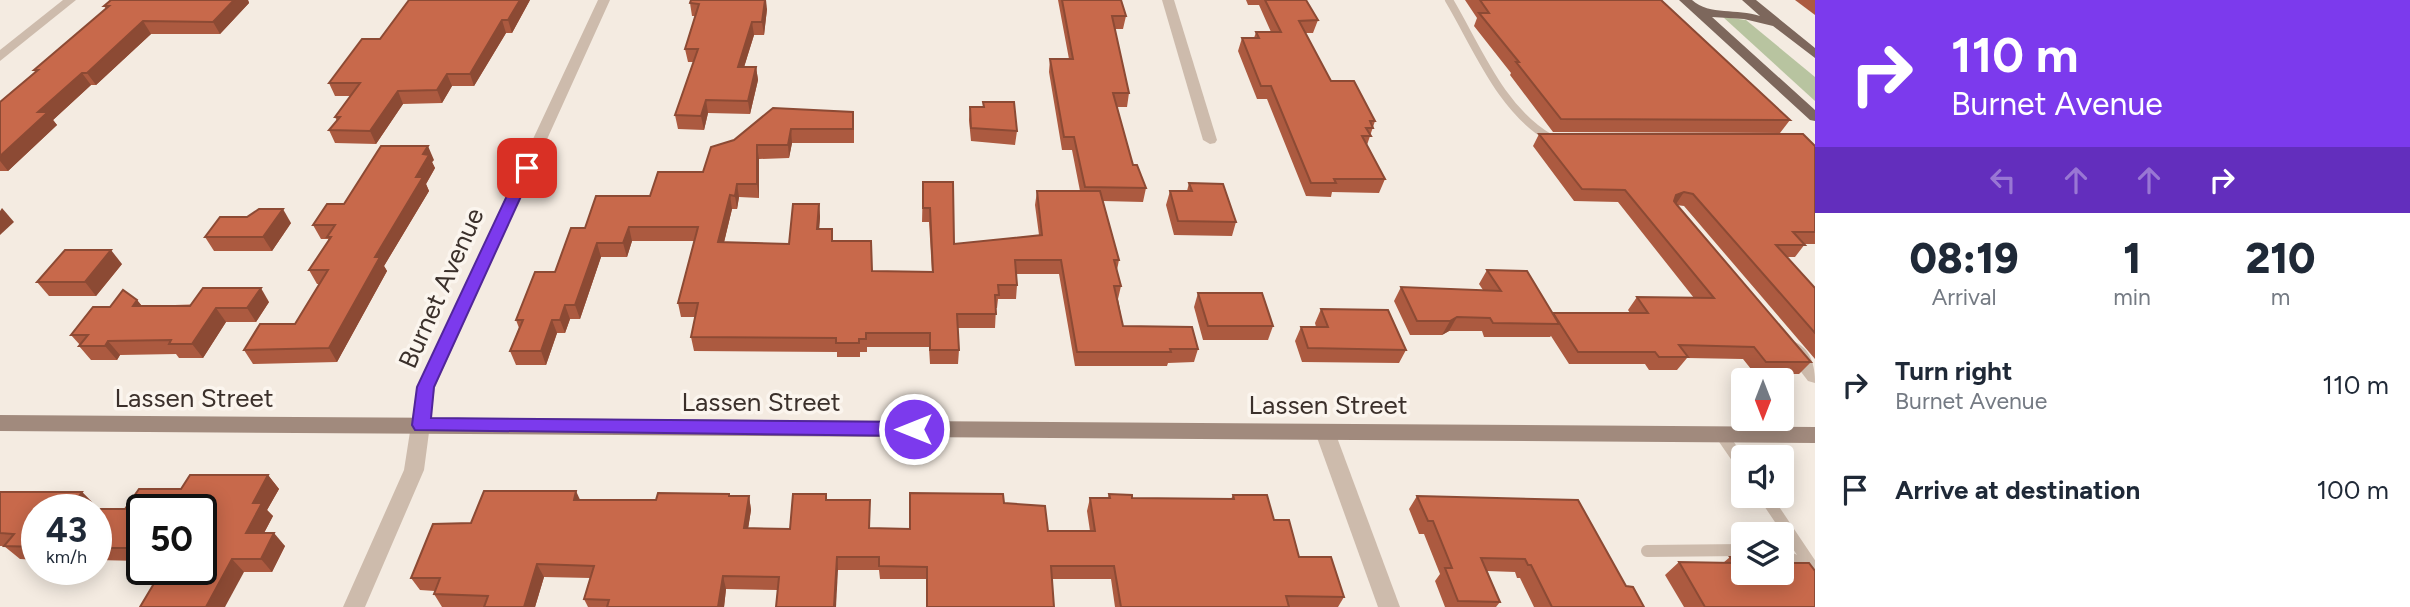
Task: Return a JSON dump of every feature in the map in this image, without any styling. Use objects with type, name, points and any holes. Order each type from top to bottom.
[{"type":"main road","points":[[1685,0],[1815,117]]},
{"type":"main road","points":[[1748,0],[1815,54]]},
{"type":"main road","points":[[1699,13],[1745,15],[1780,26]]},
{"type":"main road","name":"Lassen Street","points":[[0,423],[1815,435]]},
{"type":"street","points":[[0,57],[71,0]]},
{"type":"street","name":"Burnet Avenue","points":[[354,607],[415,470],[426,387],[604,0]]},
{"type":"street","points":[[1168,0],[1210,139]]},
{"type":"street","points":[[1780,335],[1815,376]]},
{"type":"street","points":[[1325,432],[1389,607]]},
{"type":"lane","points":[[1449,0],[1495,80],[1535,132],[1551,139],[1565,139]]},
{"type":"lane","points":[[1721,434],[1731,449]]},
{"type":"lane","points":[[1773,508],[1814,569]]},
{"type":"lane","points":[[1647,551],[1731,550]]},
{"type":"lane","points":[[1794,560],[1814,569]]},
{"type":"green space","points":[[1723,17],[1746,20],[1815,77],[1815,101]]},
{"type":"building","points":[[111,0],[234,0],[213,22],[143,21],[87,73],[82,73],[38,112],[48,112],[0,156],[0,102],[109,6],[104,6]]},
{"type":"building","points":[[409,0],[520,0],[508,20],[502,20],[470,74],[447,74],[437,90],[398,91],[370,131],[329,130],[340,117],[335,117],[360,83],[329,83],[362,39],[380,39]]},
{"type":"building","points":[[691,0],[765,0],[762,22],[752,22],[738,67],[756,67],[748,101],[706,100],[701,116],[675,115],[698,49],[685,49],[699,4],[690,3]]},
{"type":"building","points":[[1062,0],[1121,0],[1126,16],[1112,16],[1129,93],[1113,93],[1133,165],[1137,165],[1146,188],[1085,187],[1074,137],[1064,137],[1050,59],[1073,59]]},
{"type":"building","points":[[1265,0],[1306,0],[1318,20],[1299,21],[1331,81],[1354,81],[1375,121],[1370,121],[1373,128],[1366,128],[1371,136],[1362,136],[1385,179],[1334,179],[1336,183],[1311,183],[1271,86],[1261,86],[1242,38],[1259,38],[1256,32],[1281,32]]},
{"type":"building","points":[[1480,0],[1661,0],[1790,120],[1561,119],[1479,13],[1489,13]]},
{"type":"building","points":[[983,102],[1014,102],[1017,131],[971,128],[970,107],[984,107]]},
{"type":"building","points":[[773,108],[853,112],[853,129],[791,129],[788,145],[757,145],[757,184],[737,184],[735,196],[730,195],[718,242],[789,244],[793,204],[819,204],[817,229],[832,229],[832,241],[871,241],[872,271],[933,272],[930,208],[923,208],[923,182],[953,182],[954,244],[1042,235],[1037,191],[1100,191],[1119,260],[1114,260],[1121,286],[1114,286],[1123,326],[1192,327],[1198,349],[1170,349],[1171,352],[1077,352],[1061,260],[1015,260],[1017,285],[998,285],[999,295],[995,295],[996,314],[957,314],[959,350],[930,350],[930,333],[866,333],[866,339],[859,339],[859,343],[836,343],[836,338],[691,337],[698,303],[678,303],[698,227],[629,227],[623,243],[597,243],[575,305],[565,305],[560,320],[552,320],[541,351],[510,351],[523,320],[516,320],[535,272],[555,272],[571,228],[585,228],[596,196],[650,196],[658,172],[703,172],[711,147],[734,140]]},
{"type":"building","points":[[1539,134],[1803,134],[1815,146],[1815,232],[1793,232],[1805,245],[1776,245],[1815,288],[1815,333],[1693,194],[1684,192],[1676,195],[1674,201],[1811,362],[1766,362],[1754,347],[1679,345],[1688,357],[1659,357],[1655,352],[1578,352],[1553,313],[1648,313],[1637,297],[1714,298],[1625,190],[1582,189]]},
{"type":"building","points":[[381,146],[428,146],[423,154],[429,155],[416,177],[423,177],[375,257],[380,257],[329,348],[244,350],[260,324],[295,324],[328,270],[309,270],[331,237],[327,237],[335,225],[313,225],[327,204],[344,204]]},
{"type":"building","points":[[1189,183],[1223,184],[1236,222],[1178,221],[1170,191],[1192,191]]},
{"type":"building","points":[[259,209],[283,209],[263,237],[205,237],[220,217],[247,217]]},
{"type":"building","points":[[65,250],[111,250],[85,282],[37,282]]},
{"type":"building","points":[[1487,270],[1527,271],[1559,324],[1493,323],[1490,318],[1457,317],[1450,321],[1417,321],[1401,287],[1501,291]]},
{"type":"building","points":[[203,288],[261,288],[247,308],[216,308],[192,344],[169,344],[171,340],[108,341],[105,346],[79,346],[88,335],[71,335],[93,307],[110,307],[123,290],[137,300],[133,306],[190,306]]},
{"type":"building","points":[[1198,293],[1262,293],[1273,326],[1208,326]]},
{"type":"building","points":[[1321,309],[1388,310],[1406,350],[1308,348],[1301,327],[1328,327]]},
{"type":"building","points":[[190,475],[268,475],[253,503],[262,503],[246,533],[274,533],[261,559],[232,559],[206,607],[140,607],[153,585],[217,585],[217,494],[136,494],[139,489],[181,489]]},
{"type":"building","points":[[484,491],[576,491],[574,500],[656,500],[658,493],[749,496],[744,528],[790,529],[793,494],[826,494],[826,500],[870,500],[869,528],[910,529],[910,493],[1003,494],[1004,503],[1045,506],[1048,531],[1095,531],[1090,498],[1110,498],[1109,494],[1132,495],[1132,498],[1234,499],[1233,495],[1267,495],[1274,520],[1289,520],[1299,557],[1331,557],[1344,597],[1286,596],[1289,607],[1121,607],[1114,566],[1051,566],[1054,607],[927,607],[927,567],[879,566],[879,557],[837,557],[834,607],[776,607],[779,577],[723,576],[718,607],[607,607],[609,600],[584,599],[594,566],[537,564],[524,607],[484,607],[488,596],[434,594],[440,578],[411,578],[433,524],[471,523]]},
{"type":"building","points":[[0,492],[82,492],[21,494],[21,547],[4,546],[14,534],[0,533]]},
{"type":"building","points":[[1417,496],[1578,500],[1626,586],[1633,587],[1644,607],[1552,607],[1531,565],[1528,565],[1525,559],[1481,558],[1500,602],[1458,601],[1445,568],[1452,568],[1433,521],[1428,521]]},
{"type":"building","points":[[126,508],[126,548],[112,548],[112,509]]},
{"type":"building","points":[[1679,562],[1731,563],[1731,585],[1794,585],[1794,563],[1809,563],[1815,571],[1815,607],[1705,607]]},
{"type":"route","points":[[527,168],[426,387],[421,425],[914,429]]}]
